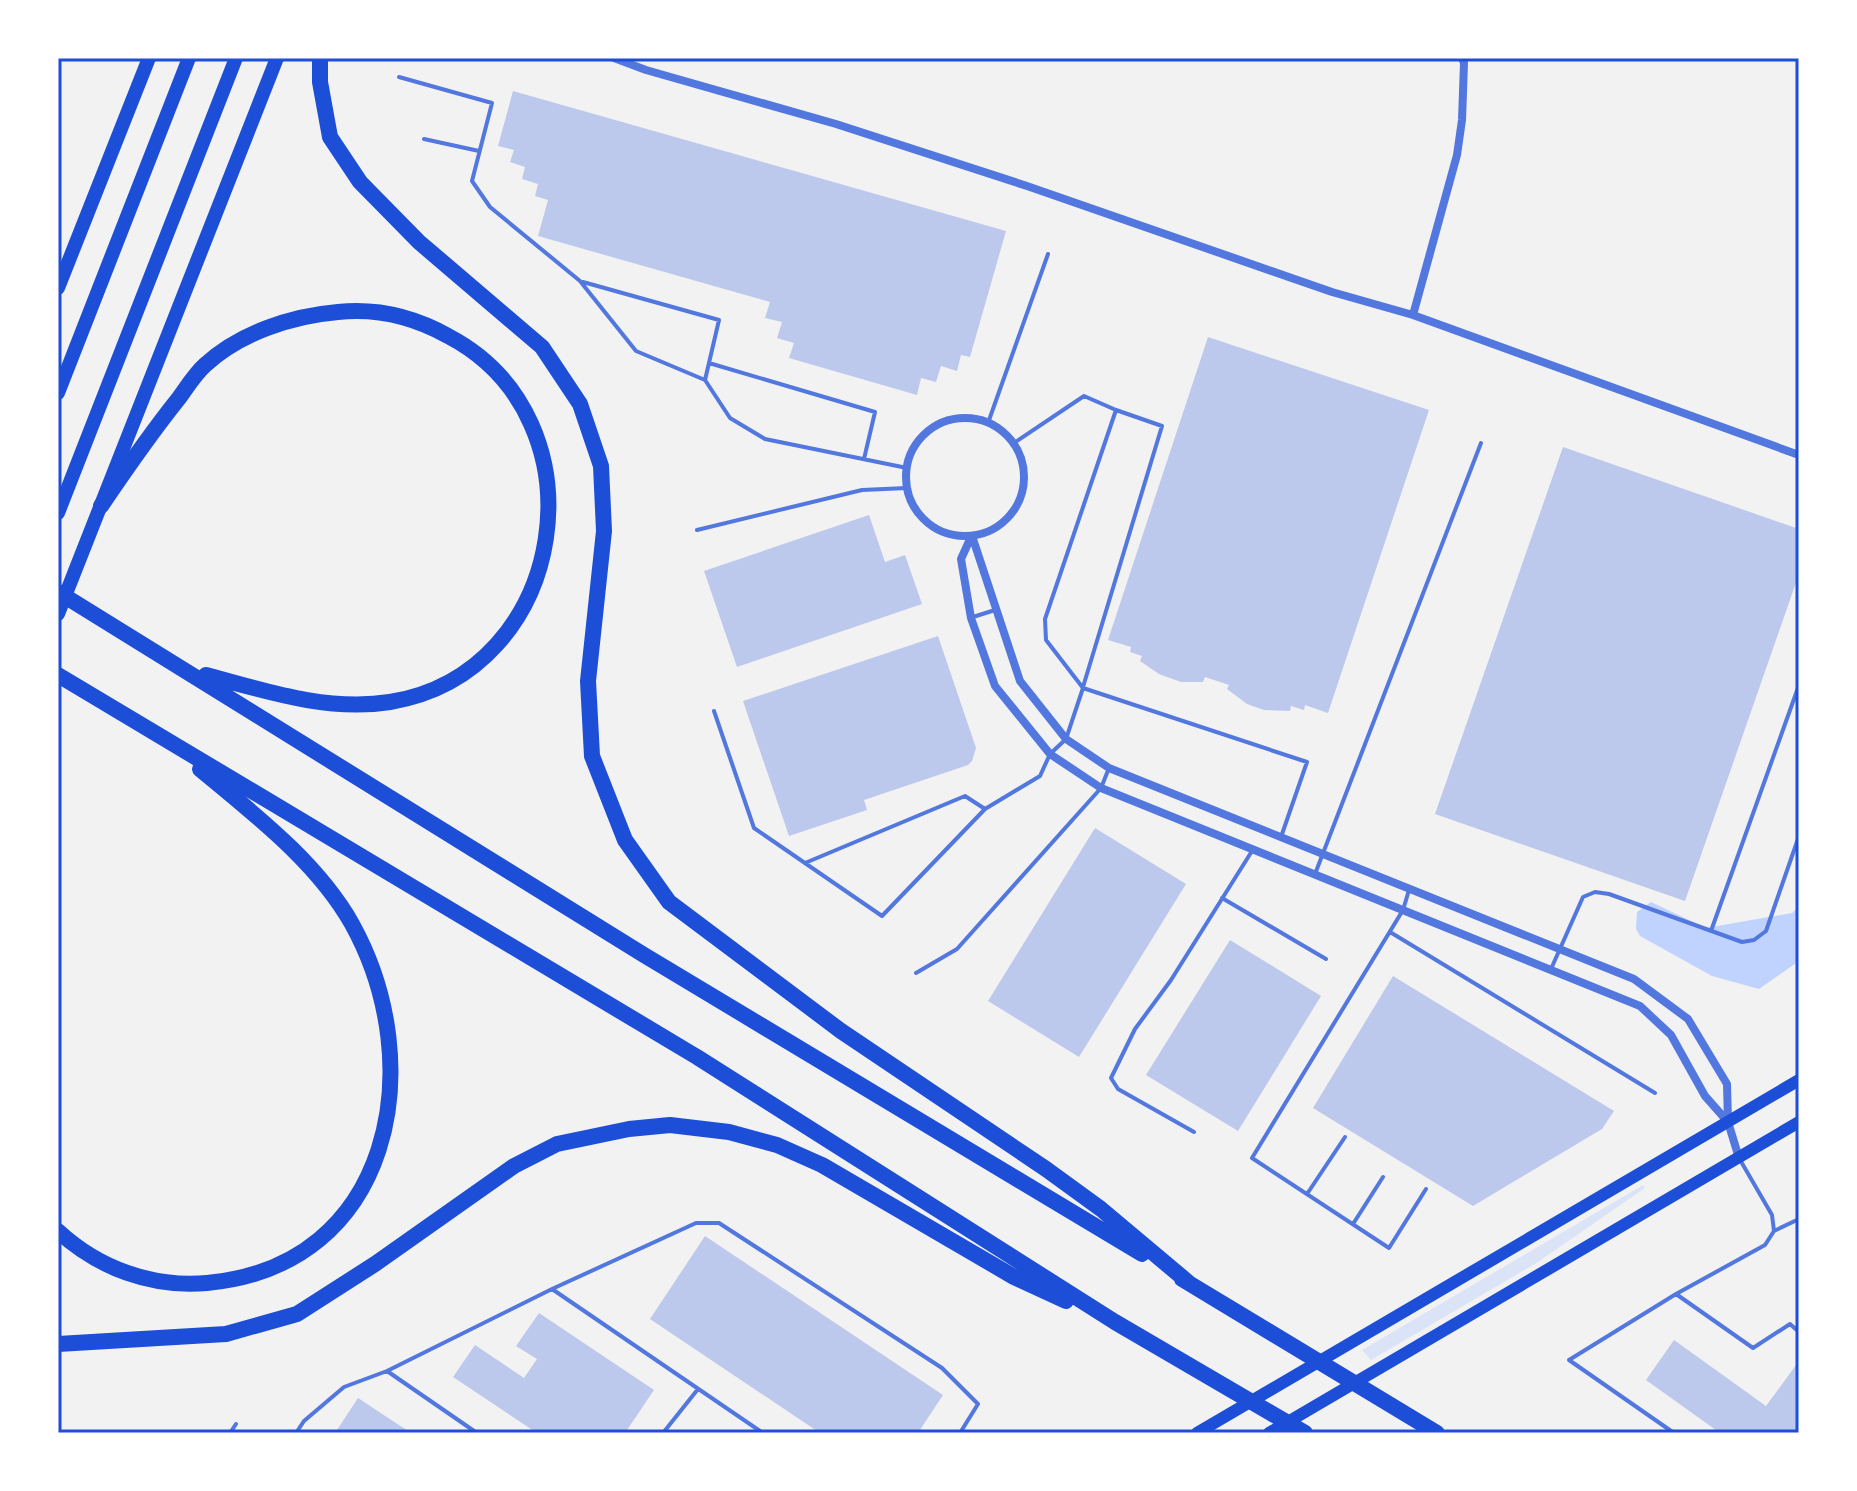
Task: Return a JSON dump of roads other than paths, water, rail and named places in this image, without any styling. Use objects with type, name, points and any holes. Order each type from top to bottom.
[{"type":"highway","points":[[58,288],[149,58]]},
{"type":"highway","points":[[58,393],[189,58]]},
{"type":"highway","points":[[58,513],[236,58]]},
{"type":"highway","points":[[58,614],[277,58]]},
{"type":"highway","points":[[320,58],[320,82],[330,137],[360,182],[419,242],[542,347],[580,404],[601,466],[604,531],[588,681],[592,756],[625,840],[669,902],[841,1031],[1101,1209],[1189,1283]]},
{"type":"highway","points":[[101,506],[157,424],[205,365],[232,345],[260,331],[319,314],[377,312],[404,317],[434,328],[463,343],[491,366],[531,420],[548,475],[549,526],[544,555],[534,587],[515,620],[495,645],[466,670],[414,696],[389,702],[338,705],[267,692],[188,671]]},
{"type":"highway","points":[[58,592],[644,955],[1437,1433]]},
{"type":"highway","points":[[58,675],[697,1057],[1115,1322],[1305,1433]]},
{"type":"highway","points":[[58,1231],[84,1252],[135,1277],[168,1283],[197,1284],[254,1275],[279,1266],[339,1223],[372,1168],[390,1109],[392,1076],[388,1024],[379,985],[351,921],[304,862],[166,739]]},
{"type":"highway","points":[[58,1344],[226,1334],[297,1314],[375,1264],[479,1188],[524,1160],[557,1144],[629,1129],[670,1125],[729,1132],[777,1145],[822,1165],[1014,1277],[1115,1322]]},
{"type":"main road","points":[[1197,1433],[1799,1080]]},
{"type":"main road","points":[[1269,1433],[1799,1122]]},
{"type":"street","points":[[614,58],[836,124],[1027,186],[1332,292],[1413,315],[1799,455]]},
{"type":"street","points":[[1413,315],[1457,155],[1462,120],[1462,58]]},
{"type":"street","points":[[971,418],[1003,431],[1014,443],[1023,461],[1025,482],[1020,502],[1008,519],[991,530],[972,536],[954,535],[930,524],[913,504],[907,488],[907,468],[912,450],[936,425],[953,419],[971,418]]},
{"type":"street","points":[[972,536],[1020,681],[1066,739],[1109,768],[1634,979],[1688,1019],[1727,1084],[1728,1122],[1739,1158]]},
{"type":"street","points":[[972,536],[961,559],[971,618],[995,686],[1050,754],[1101,788],[1640,1006],[1671,1035],[1705,1096],[1728,1122]]},
{"type":"lane","points":[[399,77],[492,103],[472,181],[490,207],[580,281],[636,351],[705,380],[730,418],[765,439],[907,468]]},
{"type":"lane","points":[[424,139],[479,151]]},
{"type":"lane","points":[[988,423],[1048,254]]},
{"type":"lane","points":[[580,281],[719,320],[705,380]]},
{"type":"lane","points":[[709,363],[875,412],[864,459]]},
{"type":"lane","points":[[714,711],[754,828],[882,916],[985,809],[1040,776],[1050,754],[1066,739],[1162,426],[1084,396],[1014,443]]},
{"type":"lane","points":[[1116,410],[1045,619],[1046,640],[1083,688],[1307,762],[1281,837]]},
{"type":"lane","points":[[1315,874],[1481,443]]},
{"type":"lane","points":[[697,530],[862,490],[907,488]]},
{"type":"lane","points":[[971,618],[995,610]]},
{"type":"lane","points":[[1711,931],[1799,685]]},
{"type":"lane","points":[[916,973],[957,949],[1101,788],[1109,768]]},
{"type":"lane","points":[[805,863],[965,796],[985,809]]},
{"type":"lane","points":[[1551,969],[1583,897],[1595,892],[1609,894],[1742,942],[1754,940],[1766,931],[1799,836]]},
{"type":"lane","points":[[1194,1132],[1118,1089],[1111,1078],[1135,1029],[1171,980],[1253,849]]},
{"type":"lane","points":[[1410,888],[1403,910],[1252,1158],[1389,1248],[1426,1189]]},
{"type":"lane","points":[[1222,898],[1326,959]]},
{"type":"lane","points":[[1390,932],[1655,1093]]},
{"type":"lane","points":[[1307,1194],[1345,1137]]},
{"type":"lane","points":[[1739,1158],[1772,1215],[1774,1231]]},
{"type":"lane","points":[[1353,1224],[1383,1177]]},
{"type":"lane","points":[[1674,1433],[1569,1360],[1676,1294],[1765,1245],[1774,1231],[1799,1219]]},
{"type":"lane","points":[[296,1433],[304,1421],[344,1387],[387,1371],[552,1289],[696,1223],[719,1223],[942,1368],[978,1404],[960,1433]]},
{"type":"lane","points":[[552,1289],[763,1433]]},
{"type":"lane","points":[[1676,1294],[1753,1348],[1790,1324],[1799,1332]]},
{"type":"lane","points":[[387,1371],[477,1433]]},
{"type":"lane","points":[[663,1433],[698,1389]]},
{"type":"lane","points":[[230,1433],[236,1424]]},
{"type":"water","points":[[1651,902],[1706,928],[1792,913],[1799,907],[1799,961],[1759,989],[1712,976],[1640,936],[1636,929],[1637,912]]}]
